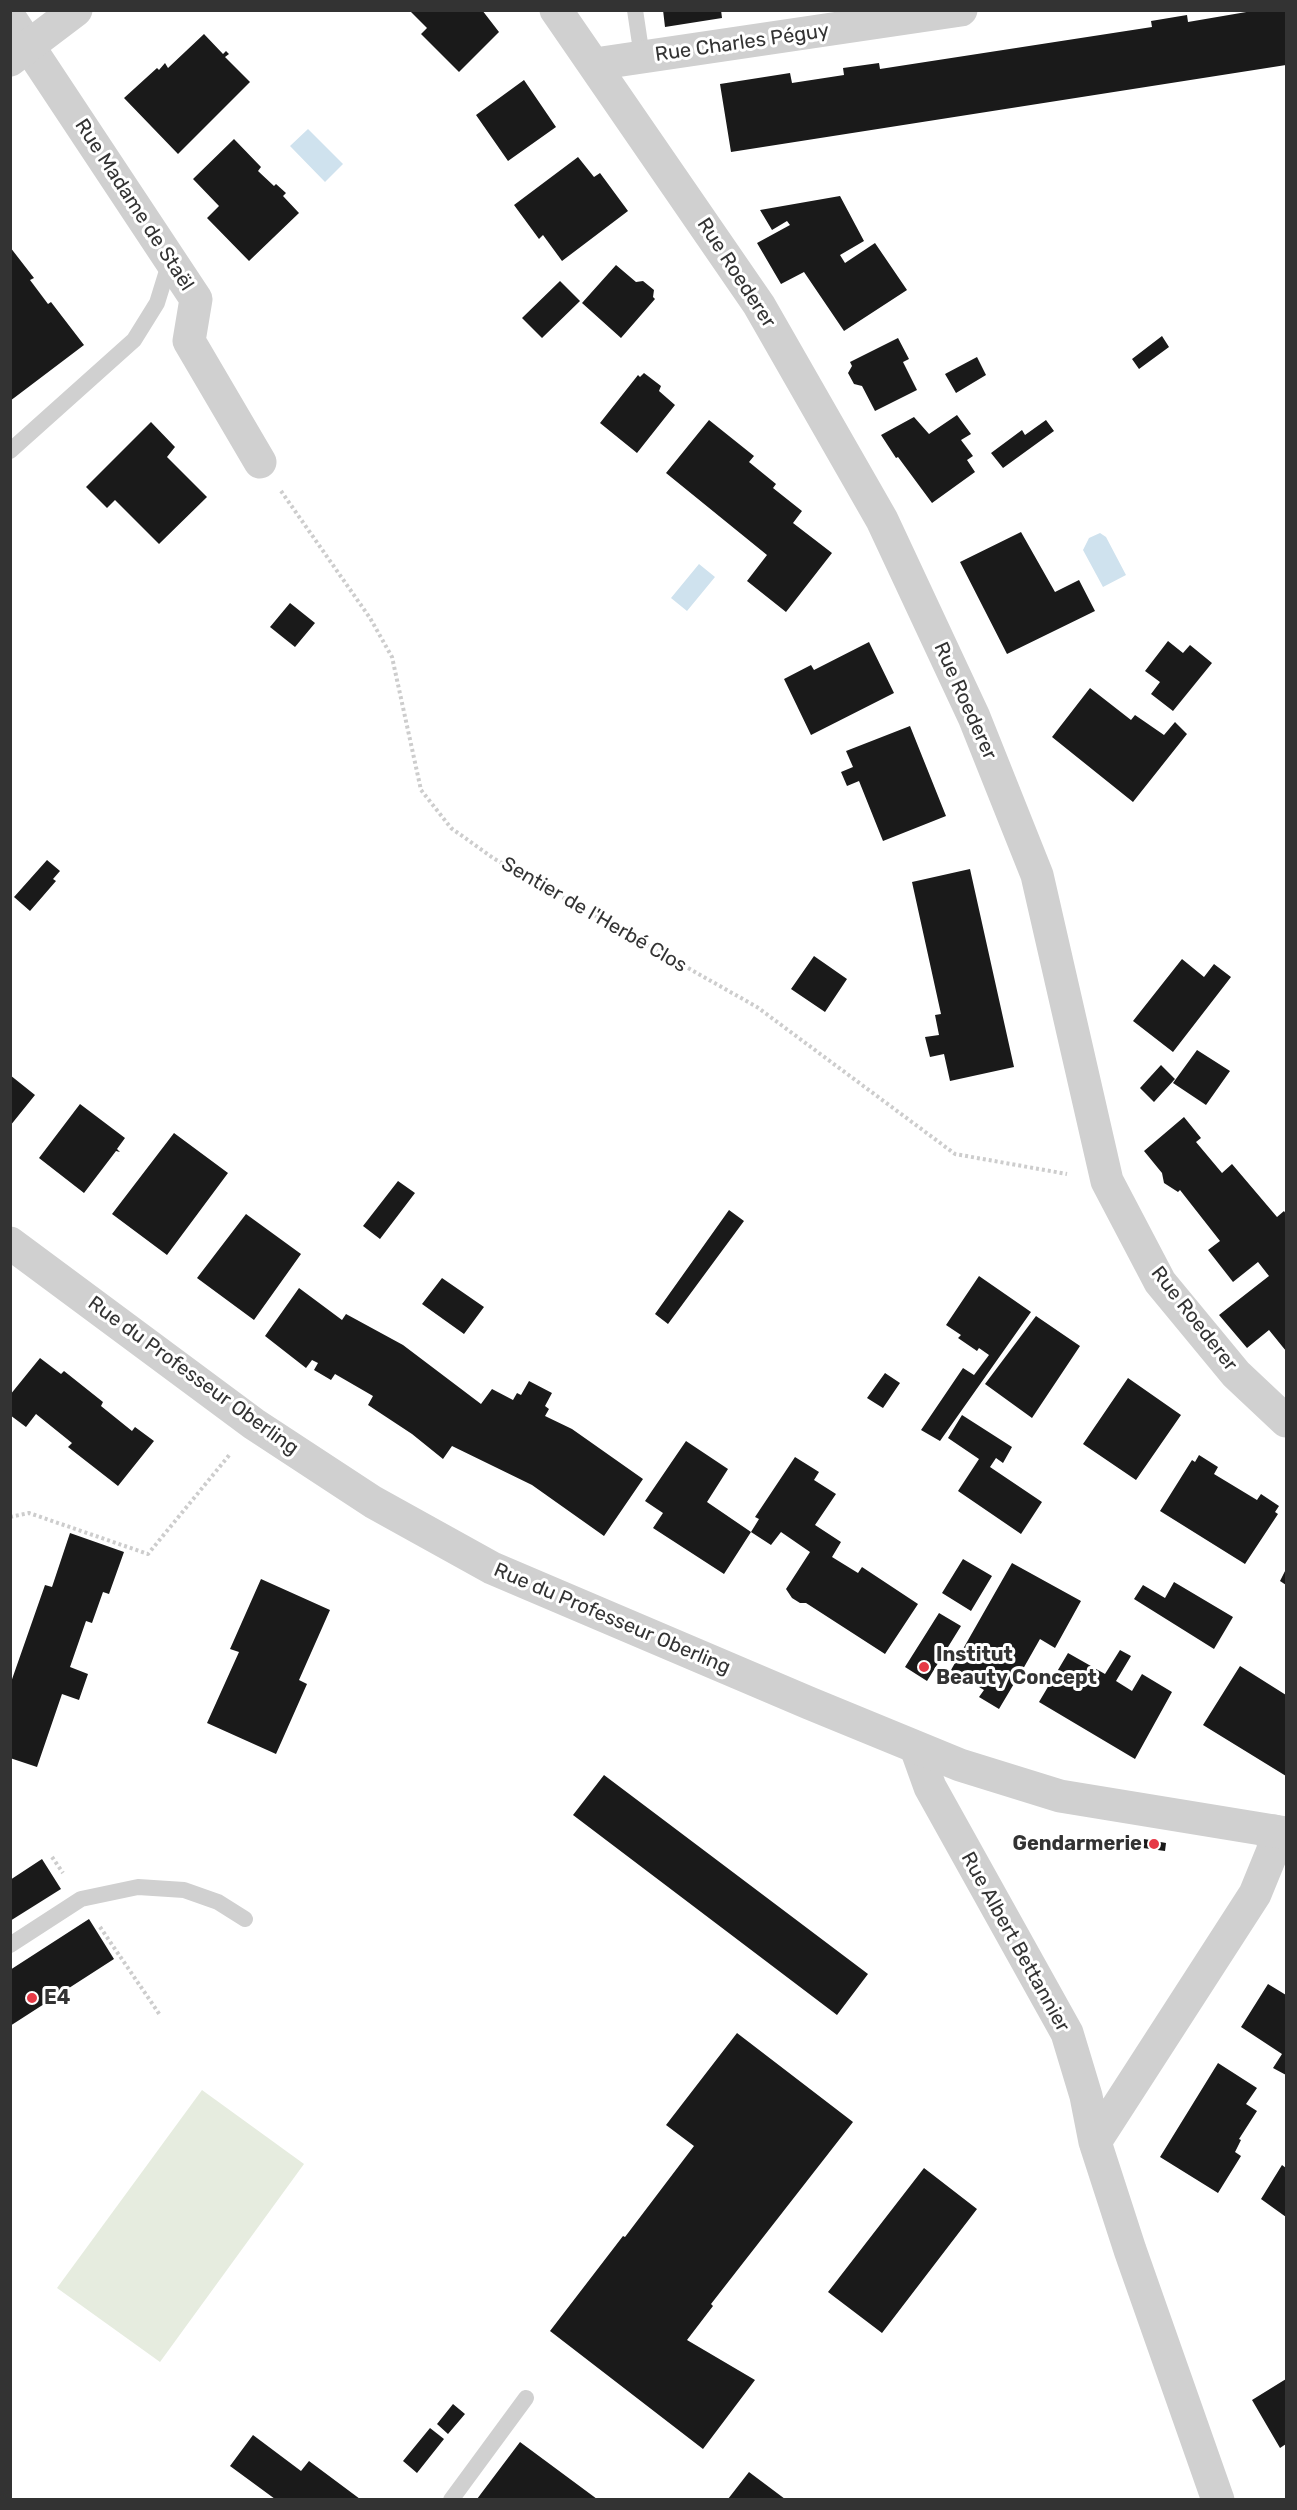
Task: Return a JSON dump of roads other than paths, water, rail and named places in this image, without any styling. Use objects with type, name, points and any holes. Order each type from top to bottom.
[{"type":"street","points":[[20,53],[76,10]]},
{"type":"street","name":"Rue Roederer","points":[[556,10],[759,305],[882,520],[974,717],[1037,875],[1107,1181],[1160,1282],[1236,1374],[1287,1421]]},
{"type":"street","name":"Rue Charles Péguy","points":[[595,64],[961,10]]},
{"type":"street","name":"Rue Madame de Staël","points":[[10,18],[20,53],[196,299],[189,340],[260,462]]},
{"type":"street","name":"Rue du Professeur Oberling","points":[[10,1243],[254,1424],[373,1502],[492,1568],[960,1765],[1060,1796],[1280,1832]]},
{"type":"street","name":"Rue Albert Bettannier","points":[[916,1748],[930,1787],[1067,2033],[1086,2097],[1095,2142],[1130,2250],[1218,2499]]},
{"type":"street","points":[[1095,2142],[1255,1894],[1280,1832]]},
{"type":"lane","points":[[635,10],[642,57]]},
{"type":"lane","points":[[10,451],[134,340],[157,303],[170,261]]},
{"type":"lane","points":[[10,1945],[81,1899],[138,1887],[184,1890],[218,1902],[245,1919]]},
{"type":"lane","points":[[451,2499],[526,2398]]},
{"type":"water","points":[[308,129],[343,164],[325,182],[290,146]]},
{"type":"water","points":[[1100,533],[1106,537],[1126,575],[1103,587],[1083,550],[1089,538]]},
{"type":"water","points":[[699,564],[715,577],[687,611],[671,598]]},
{"type":"place","name":"Institut Beauty Concept","points":[[924,1667]]},
{"type":"place","name":"Gendarmerie","points":[[1154,1844]]},
{"type":"place","name":"E4","points":[[32,1998]]}]
